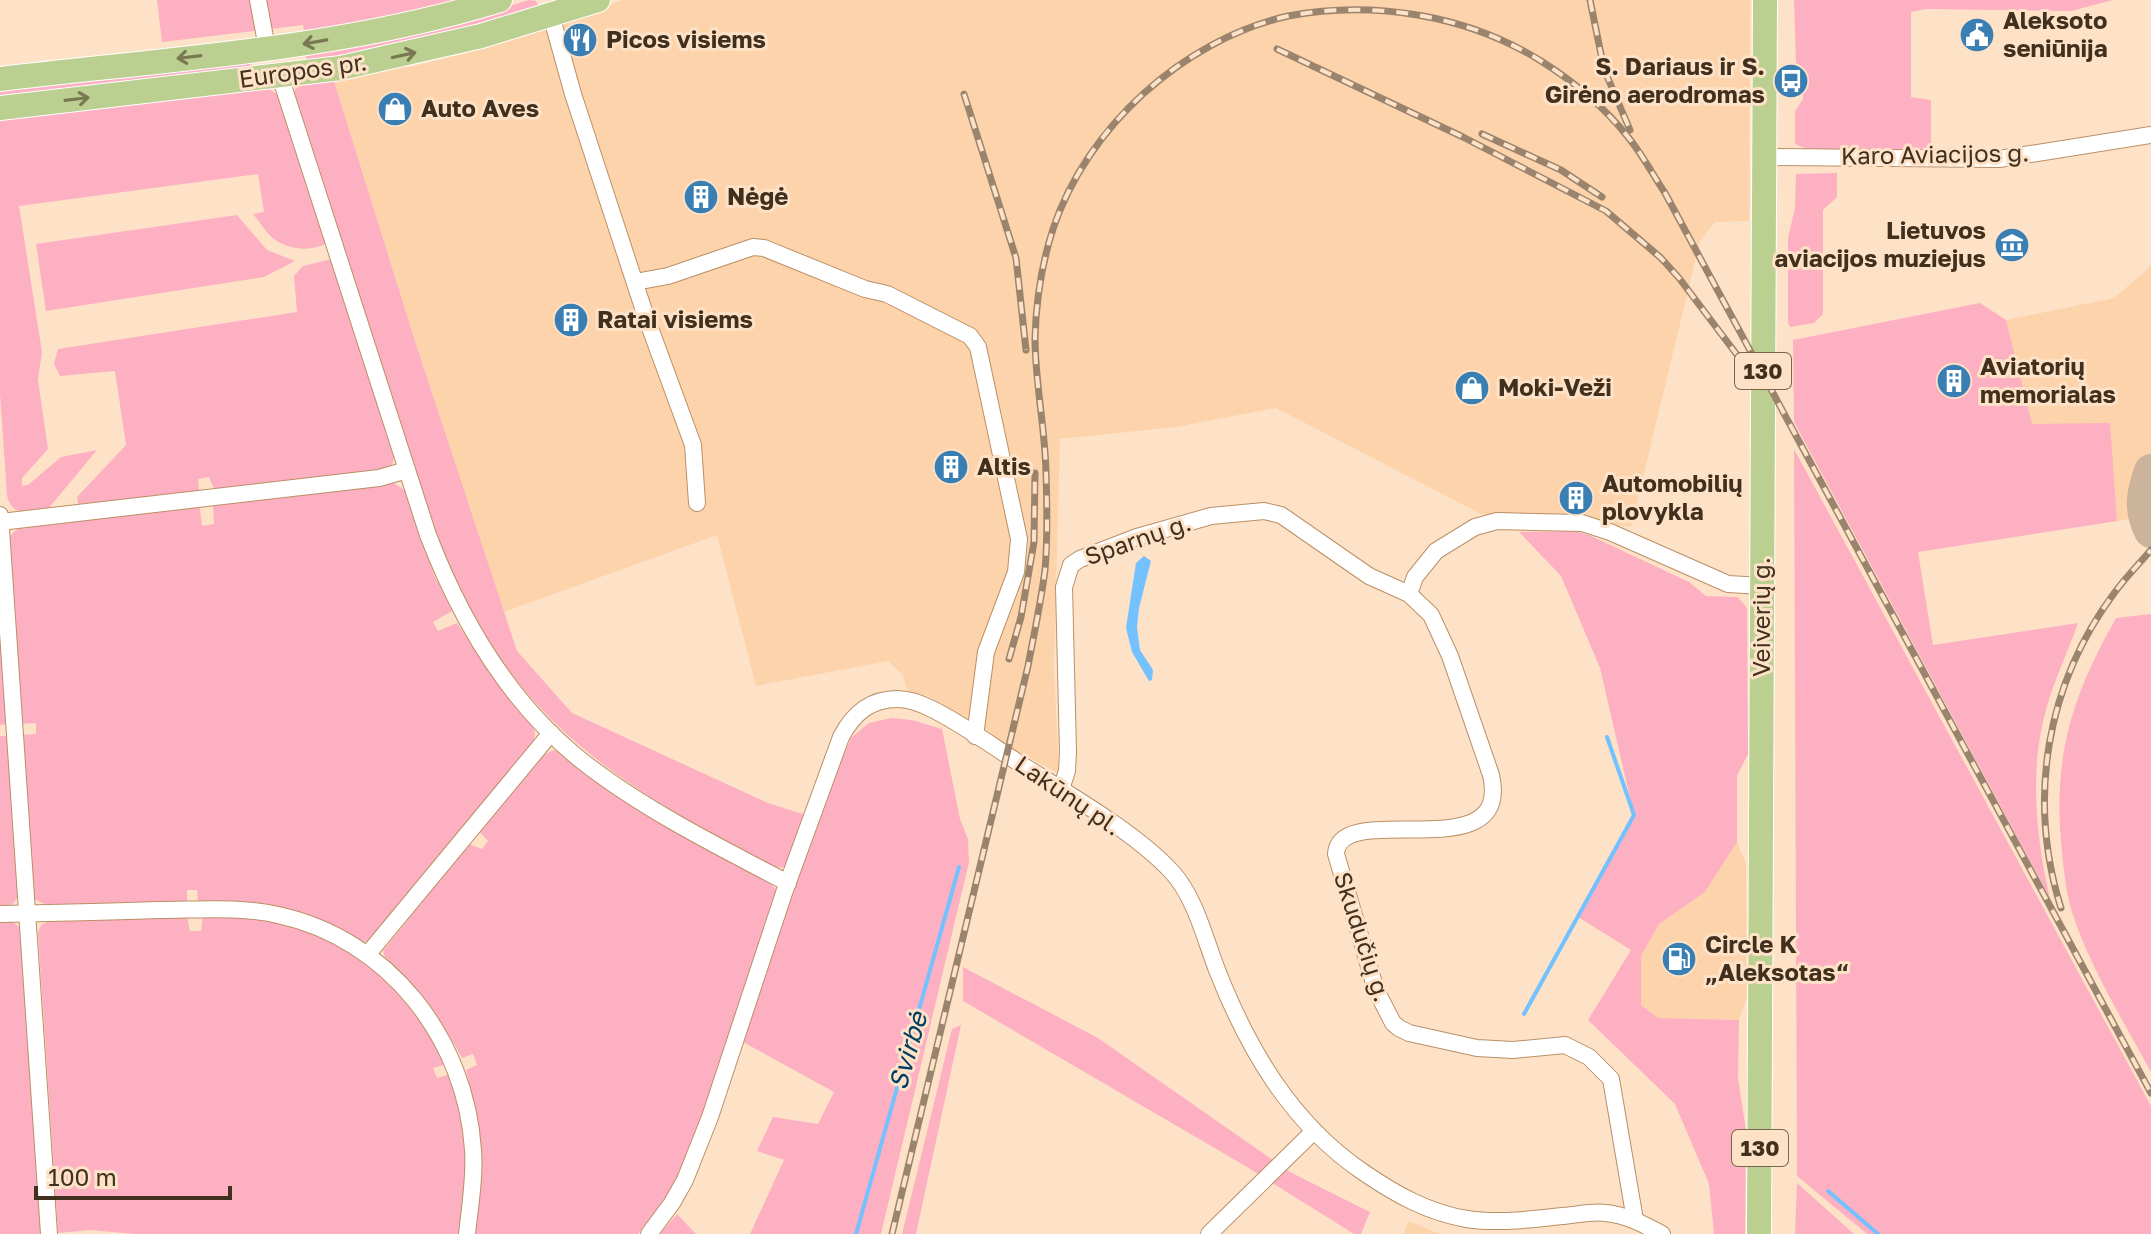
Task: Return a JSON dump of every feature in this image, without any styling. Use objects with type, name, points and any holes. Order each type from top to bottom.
[{"type":"main road","name":"Europos pr.","points":[[0,79],[368,33],[500,0]]},
{"type":"main road","name":"Europos pr.","points":[[0,108],[341,68],[481,36],[549,8],[598,0]]},
{"type":"main road","name":"Veiverių g.","points":[[1759,1234],[1765,0]]},
{"type":"main road","points":[[267,48],[276,76]]},
{"type":"street","points":[[258,0],[267,48]]},
{"type":"street","points":[[549,8],[573,94],[693,445],[697,503]]},
{"type":"street","points":[[276,76],[433,547],[458,606],[506,682],[551,733],[582,761],[633,796],[788,883]]},
{"type":"street","name":"Karo Aviacijos g.","points":[[1765,157],[2014,158],[2151,135]]},
{"type":"street","points":[[635,282],[668,276],[753,247],[764,248],[865,289],[887,294],[970,336],[978,347],[1019,539],[1016,572],[986,652],[975,736]]},
{"type":"street","points":[[0,522],[379,478],[407,470]]},
{"type":"street","name":"Sparnų g.","points":[[1061,789],[1067,771],[1068,752],[1064,587],[1071,565],[1178,523],[1230,512],[1264,511],[1289,520],[1369,576],[1409,594],[1431,615],[1445,645],[1494,788],[1493,800],[1484,816],[1456,826],[1372,831],[1349,836],[1337,846],[1336,854]]},
{"type":"street","points":[[0,515],[49,1234]]},
{"type":"street","points":[[1409,594],[1415,577],[1436,551],[1475,527],[1497,521],[1582,523],[1610,532],[1728,584],[1762,586]]},
{"type":"street","name":"Lakūnų pl.","points":[[649,1234],[685,1180],[705,1130],[834,752],[849,722],[858,712],[870,705],[899,699],[932,709],[1061,789],[1172,872],[1190,903],[1253,1052],[1282,1094],[1314,1131],[1347,1160],[1395,1193],[1448,1215],[1477,1220],[1517,1220],[1602,1212],[1635,1220],[1662,1234]]},
{"type":"street","points":[[367,955],[551,733]]},
{"type":"street","name":"Skudučių g.","points":[[1336,854],[1376,990],[1393,1023],[1399,1028],[1477,1048],[1513,1050],[1565,1045],[1589,1057],[1611,1079],[1635,1220]]},
{"type":"street","points":[[0,914],[228,909],[278,915],[313,926],[367,955],[386,969],[419,1005],[444,1042],[461,1081],[469,1111],[473,1151],[467,1234]]},
{"type":"street","points":[[1209,1234],[1314,1131]]},
{"type":"shaded area","points":[[157,0],[475,0],[305,36],[303,25],[162,42]]},
{"type":"shaded area","points":[[529,0],[536,1],[536,12],[307,65],[306,51],[458,21]]},
{"type":"shaded area","points":[[622,0],[1750,0],[1749,221],[1715,222],[1700,241],[1631,527],[1481,514],[1276,408],[1176,427],[1060,439],[1054,667],[1059,774],[988,735],[929,696],[908,691],[902,674],[888,661],[756,686],[717,535],[504,612],[333,78],[409,67],[475,51]]},
{"type":"shaded area","points":[[1794,0],[2113,0],[2071,11],[1926,9],[1911,12],[1911,97],[1931,100],[1931,152],[1809,150],[1795,144],[1795,111],[1803,99],[1803,74],[1796,63]]},
{"type":"shaded area","points":[[250,61],[251,69],[0,101],[0,87]]},
{"type":"shaded area","points":[[333,78],[517,651],[572,713],[768,803],[806,815],[788,867],[770,866],[750,856],[647,795],[589,753],[537,705],[491,645],[466,606],[432,524],[294,93],[297,84]]},
{"type":"shaded area","points":[[266,87],[277,94],[282,103],[330,241],[324,245],[295,248],[280,243],[268,234],[253,214],[264,212],[258,174],[19,206],[42,352],[38,380],[48,449],[22,478],[22,486],[28,485],[61,457],[97,450],[48,509],[17,510],[7,495],[0,394],[0,117]]},
{"type":"shaded area","points":[[1837,173],[1837,197],[1823,210],[1823,314],[1814,323],[1790,327],[1788,238],[1795,208],[1796,174]]},
{"type":"shaded area","points":[[237,215],[267,250],[295,261],[264,277],[46,311],[36,244]]},
{"type":"shaded area","points":[[332,259],[395,453],[392,466],[385,470],[215,491],[209,477],[198,479],[199,492],[78,504],[77,497],[126,445],[115,371],[60,376],[54,364],[58,349],[297,312],[294,276],[303,266]]},
{"type":"shaded area","points":[[2151,266],[2151,515],[2117,521],[2109,424],[2031,425],[2006,320],[2114,298]]},
{"type":"shaded area","points":[[1980,303],[2006,320],[2032,424],[2110,423],[2117,521],[1918,552],[1933,645],[2078,623],[2049,699],[2037,756],[2038,828],[2050,898],[1794,422],[1793,340]]},
{"type":"shaded area","points":[[1794,449],[2151,1106],[2151,1234],[1867,1234],[1797,1176]]},
{"type":"shaded area","points":[[394,483],[406,491],[434,575],[452,611],[433,622],[438,631],[457,623],[494,679],[532,724],[535,733],[533,744],[371,941],[361,942],[198,902],[197,890],[187,890],[187,903],[49,906],[34,899],[21,735],[36,734],[36,723],[20,724],[8,537],[20,527],[197,505],[202,526],[214,524],[213,504]]},
{"type":"shaded area","points":[[1575,531],[1689,582],[1706,596],[1738,597],[1747,608],[1748,754],[1737,776],[1737,842],[1705,892],[1659,924],[1641,956],[1641,1005],[1658,1018],[1739,1020],[1738,1078],[1746,1131],[1745,1234],[1714,1234],[1709,1184],[1675,1104],[1588,1020],[1631,950],[1578,917],[1634,815],[1600,668],[1561,576],[1519,532]]},
{"type":"shaded area","points":[[2151,614],[2151,1072],[2108,994],[2072,912],[2062,852],[2060,787],[2068,730],[2100,647],[2116,618]]},
{"type":"shaded area","points":[[0,619],[8,724],[0,725]]},
{"type":"shaded area","points":[[891,718],[912,720],[942,729],[960,819],[968,839],[969,862],[881,1234],[750,1234],[784,1160],[757,1151],[773,1117],[818,1124],[834,1092],[743,1042],[829,783],[852,737],[869,723]]},
{"type":"shaded area","points":[[0,736],[8,736],[18,894],[12,904],[0,907]]},
{"type":"shaded area","points":[[554,750],[768,881],[778,891],[706,1111],[686,1160],[663,1203],[638,1234],[475,1234],[480,1190],[479,1133],[466,1070],[477,1065],[473,1054],[462,1058],[436,1017],[383,951],[469,844],[482,849],[488,841],[479,831],[545,754]]},
{"type":"shaded area","points":[[1737,842],[1746,864],[1747,997],[1739,1020],[1658,1018],[1641,1005],[1641,956],[1659,924],[1705,892]]},
{"type":"shaded area","points":[[203,916],[269,921],[308,932],[366,964],[412,1005],[447,1064],[433,1068],[437,1078],[451,1074],[455,1086],[468,1154],[461,1234],[135,1234],[91,1230],[58,1233],[38,933],[41,925],[53,919],[187,917],[190,931],[201,931]]},
{"type":"shaded area","points":[[9,918],[21,929],[44,1234],[0,1234],[0,919]]},
{"type":"shaded area","points":[[963,967],[1098,1038],[1290,1172],[1370,1212],[1361,1234],[1354,1234],[1242,1164],[963,1001]]},
{"type":"shaded area","points":[[961,1025],[916,1234],[902,1234],[952,1029]]},
{"type":"shaded area","points":[[1797,1183],[1854,1234],[1795,1234]]},
{"type":"shaded area","points":[[677,1214],[696,1234],[660,1234]]},
{"type":"shaded area","points":[[1409,1221],[1435,1232],[1443,1234],[1403,1234]]},
{"type":"water","points":[[1144,556],[1151,561],[1137,627],[1140,650],[1153,670],[1152,680],[1149,681],[1132,652],[1126,628],[1136,563]]},
{"type":"waterway","points":[[1524,1014],[1634,815],[1607,737]]},
{"type":"waterway","name":"Svirbė","points":[[856,1234],[959,867]]},
{"type":"waterway","points":[[1828,1191],[1878,1234]]},
{"type":"taxiway","points":[[2151,471],[2144,501],[2151,531]]},
{"type":"railway","points":[[1590,0],[1604,69],[1630,130]]},
{"type":"railway","points":[[892,1234],[1028,666],[1042,594],[1047,496],[1035,338],[1040,283],[1053,229],[1089,156],[1144,93],[1176,67],[1212,45],[1249,28],[1288,16],[1321,11],[1386,11],[1419,15],[1482,32],[1512,45],[1565,77],[1599,105],[1633,144],[1665,193],[2151,1093]]},
{"type":"railway","points":[[1277,49],[1463,137],[1606,211],[1661,258],[1679,278],[1750,372]]},
{"type":"railway","points":[[964,94],[1016,258],[1026,350]]},
{"type":"railway","points":[[1482,134],[1561,170],[1602,197]]},
{"type":"railway","points":[[1009,659],[1021,617],[1034,542],[1035,473]]},
{"type":"railway","points":[[2061,908],[2045,826],[2049,744],[2059,704],[2091,628],[2119,586],[2151,550]]},
{"type":"place","name":"Aleksoto seniūnija","points":[[1977,35]]},
{"type":"place","name":"Picos visiems","points":[[580,40]]},
{"type":"place","name":"S. Dariaus ir S. Girėno aerodromas","points":[[1791,81]]},
{"type":"place","name":"Auto Aves","points":[[395,109]]},
{"type":"place","name":"Nėgė","points":[[701,197]]},
{"type":"place","name":"Lietuvos aviacijos muziejus","points":[[2012,245]]},
{"type":"place","name":"Ratai visiems","points":[[571,320]]},
{"type":"place","name":"Aviatorių memorialas","points":[[1954,381]]},
{"type":"place","name":"Moki-Veži","points":[[1472,388]]},
{"type":"place","name":"Altis","points":[[951,467]]},
{"type":"place","name":"Automobilių plovykla","points":[[1576,498]]},
{"type":"place","name":"Circle K „Aleksotas“","points":[[1679,959]]}]
